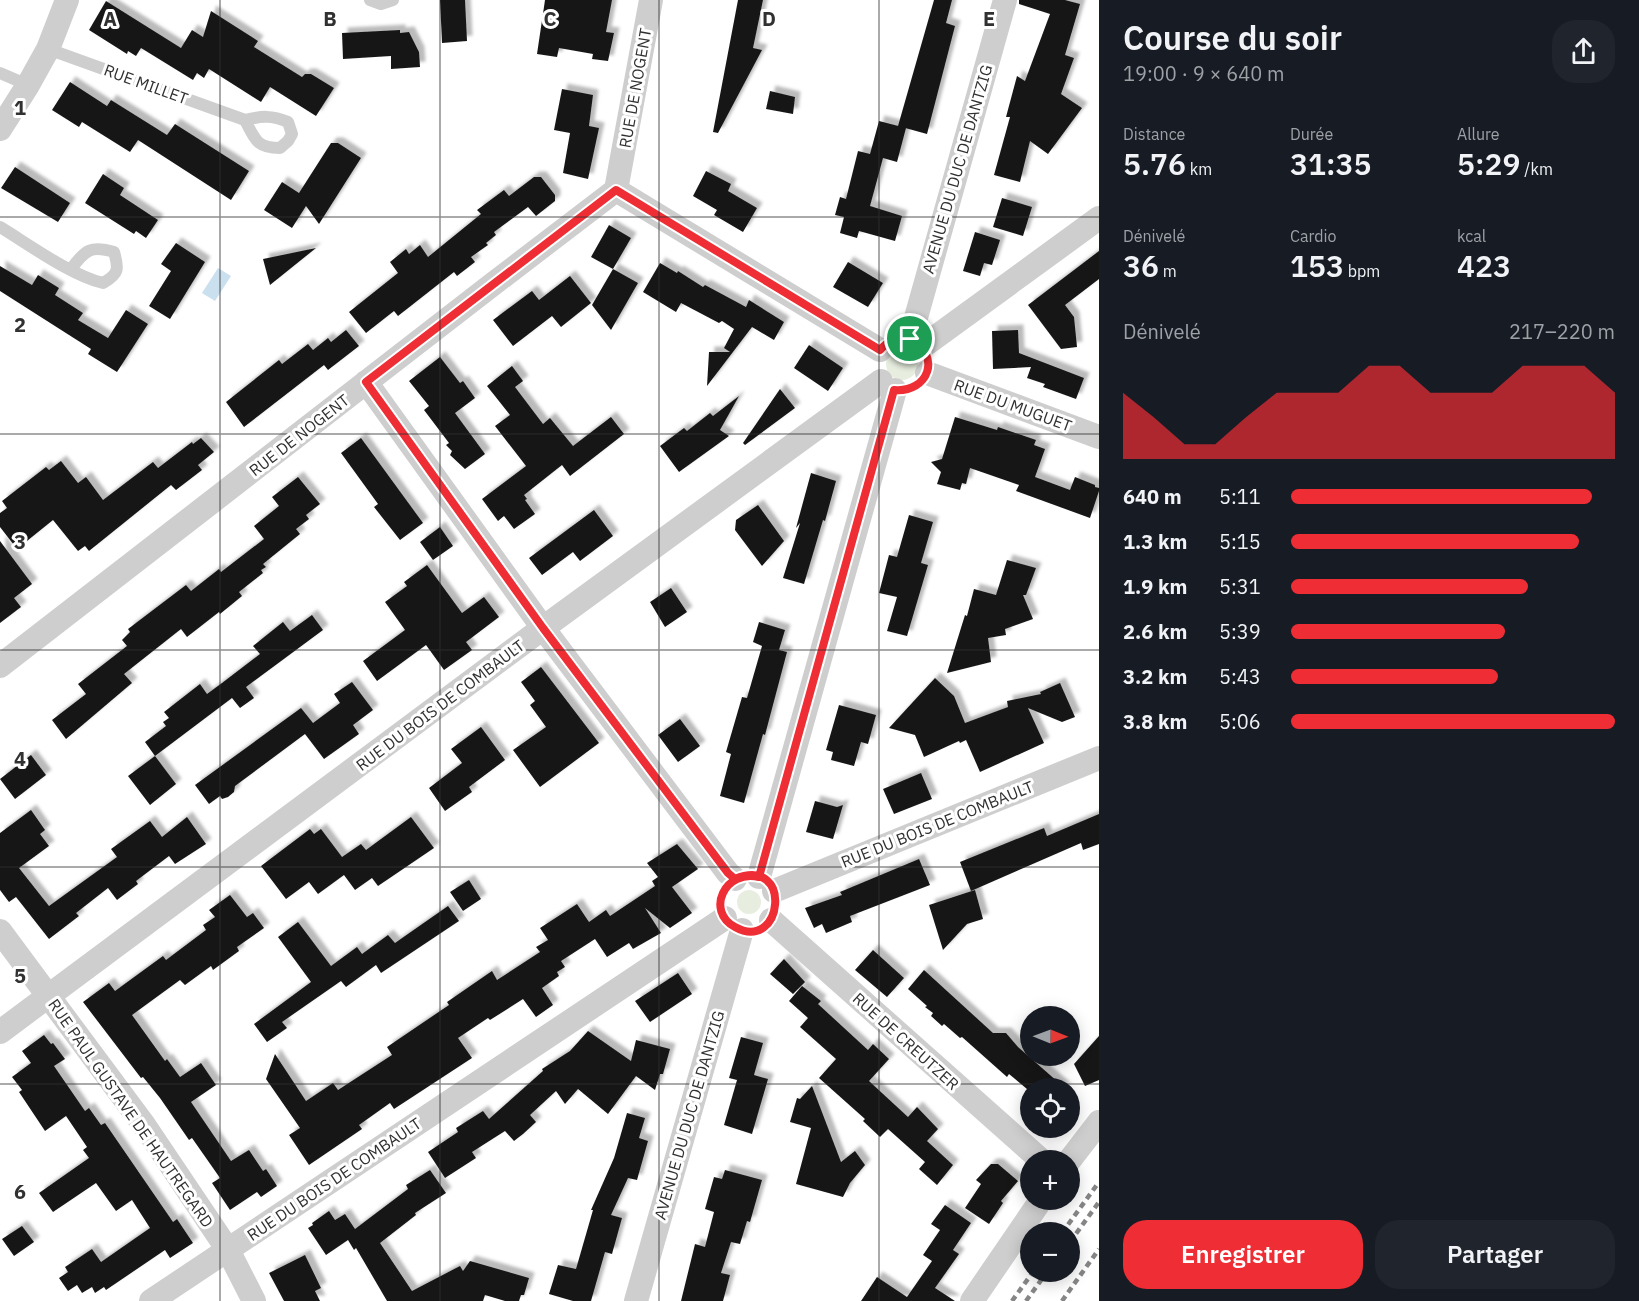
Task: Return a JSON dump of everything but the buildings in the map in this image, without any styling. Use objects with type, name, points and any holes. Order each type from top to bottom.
[{"type":"street","points":[[0,129],[48,49],[67,0]]},
{"type":"street","name":"RUE DE NOGENT","points":[[0,666],[616,190],[651,0]]},
{"type":"street","name":"AVENUE DU DUC DE DANTZIG","points":[[916,343],[1005,0]]},
{"type":"street","points":[[616,190],[880,350]]},
{"type":"street","points":[[916,343],[1099,218]]},
{"type":"street","points":[[895,339],[916,343],[926,354],[928,365],[922,382],[906,391],[888,386],[877,373],[876,364],[880,350],[886,343],[895,339]]},
{"type":"street","name":"RUE DU MUGUET","points":[[927,373],[1099,437]]},
{"type":"street","points":[[366,382],[543,628],[728,873],[756,882],[777,906],[771,920],[758,929],[734,924],[722,910],[723,892],[756,882]]},
{"type":"street","points":[[756,882],[888,386]]},
{"type":"street","name":"RUE DU BOIS DE COMBAULT","points":[[0,1032],[543,628],[888,386]]},
{"type":"street","name":"RUE DU BOIS DE COMBAULT","points":[[756,882],[1099,758]]},
{"type":"street","name":"RUE DE CREUTZER","points":[[771,920],[1030,1150]]},
{"type":"street","name":"AVENUE DU DUC DE DANTZIG","points":[[636,1301],[734,924]]},
{"type":"street","name":"RUE DU BOIS DE COMBAULT","points":[[151,1301],[734,924]]},
{"type":"street","name":"RUE PAUL GUSTAVE DE HAUTREGARD","points":[[0,931],[144,1125],[228,1250],[254,1301]]},
{"type":"street","points":[[1077,1150],[1099,1122]]},
{"type":"street","points":[[972,1301],[1034,1210]]},
{"type":"lane","points":[[370,0],[381,4],[393,0]]},
{"type":"lane","name":"RUE MILLET","points":[[48,49],[245,120]]},
{"type":"lane","points":[[0,73],[28,85]]},
{"type":"lane","points":[[0,226],[70,269]]},
{"type":"green space","points":[[902,348],[913,353],[918,364],[913,375],[902,380],[891,375],[886,364],[891,353]]},
{"type":"green space","points":[[749,890],[757,894],[761,902],[757,910],[749,914],[741,910],[737,902],[741,894]]},
{"type":"water","points":[[218,268],[231,276],[215,301],[202,293]]},
{"type":"railway","points":[[1070,1222],[1099,1182]]},
{"type":"railway","points":[[1080,1228],[1099,1202]]},
{"type":"railway","points":[[1062,1301],[1099,1249]]},
{"type":"railway","points":[[1012,1301],[1026,1282]]},
{"type":"railway","points":[[1026,1301],[1040,1282]]},
{"type":"route","points":[[910,339],[895,339],[886,343],[880,350],[616,190],[366,382],[543,628],[728,873],[735,879],[751,875],[759,877],[771,885],[777,906],[771,920],[758,929],[742,930],[725,918],[721,901],[723,892],[735,879],[743,876],[751,875],[759,877],[762,859],[894,390],[906,391],[914,388],[922,382],[927,373],[926,354],[910,339]]}]
